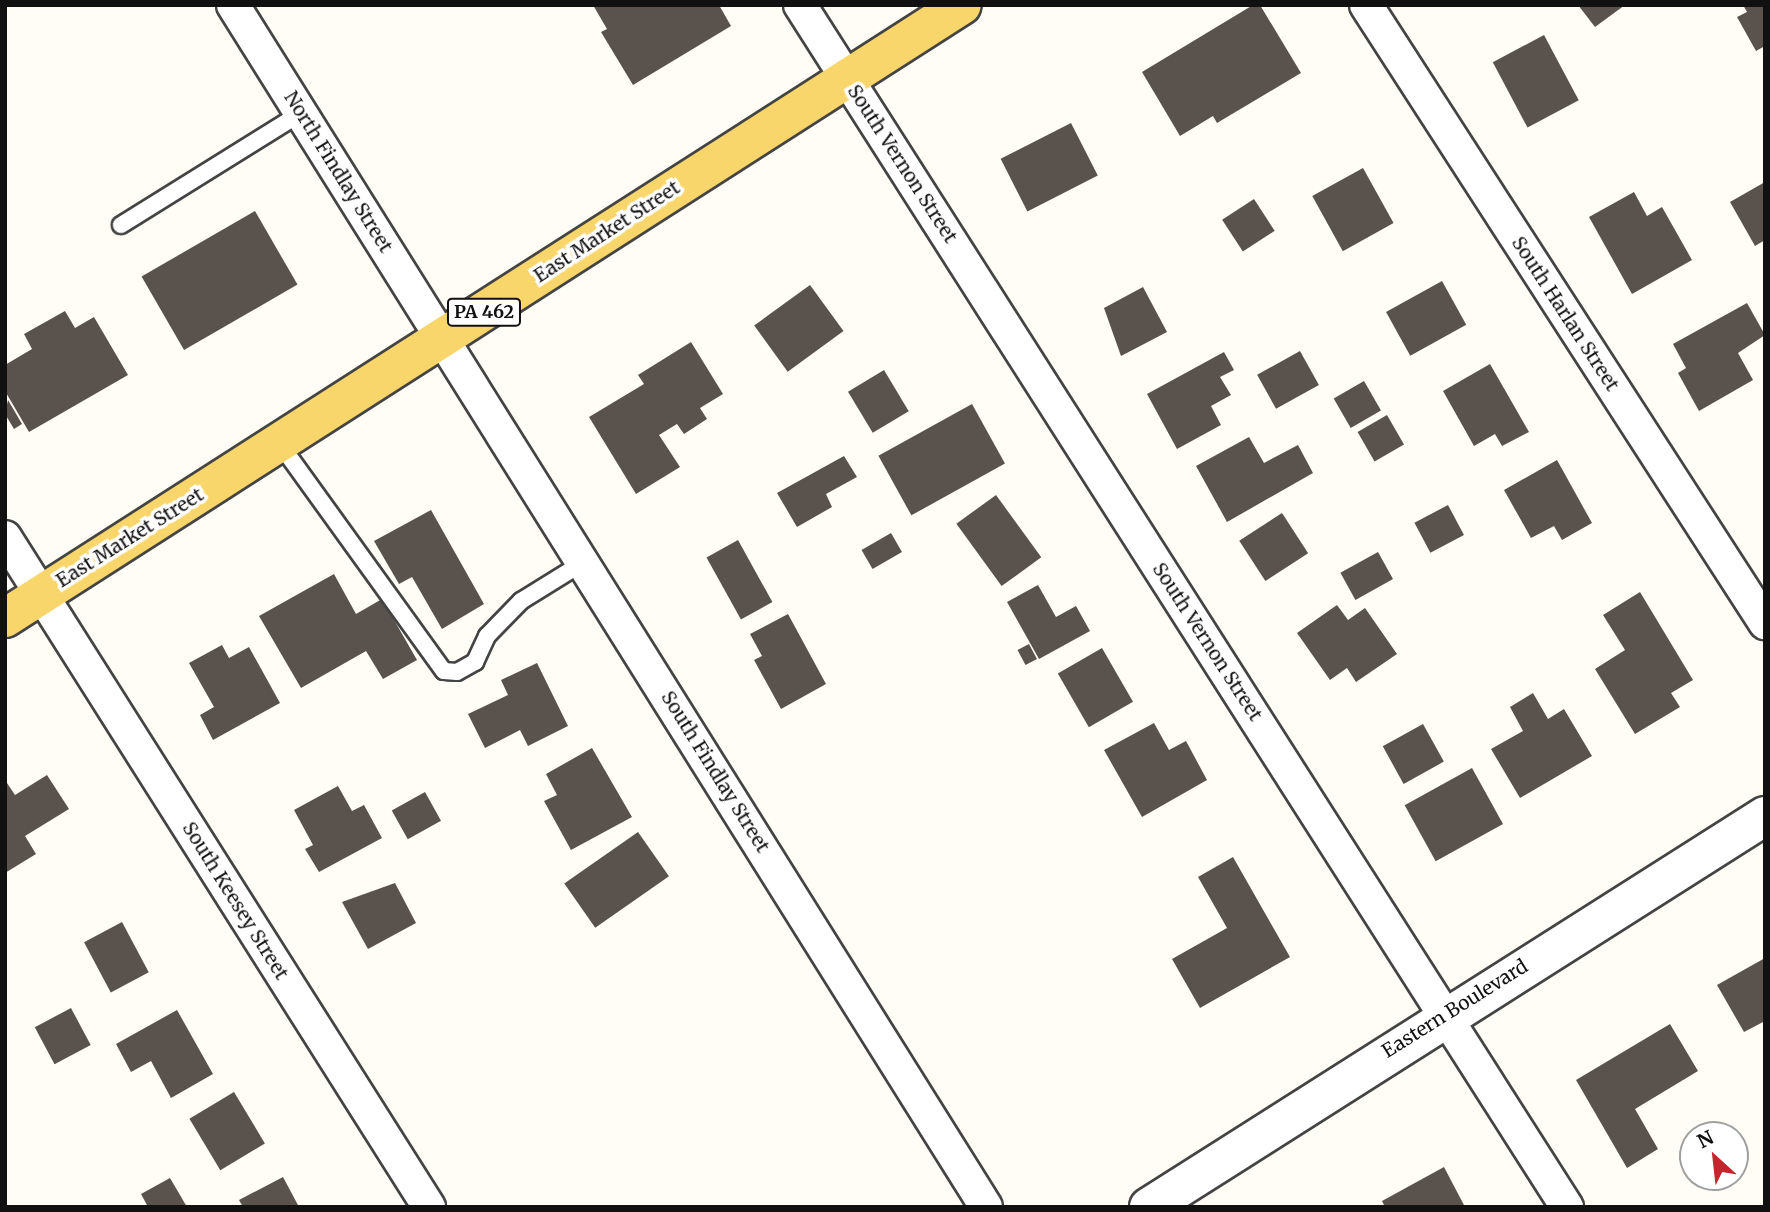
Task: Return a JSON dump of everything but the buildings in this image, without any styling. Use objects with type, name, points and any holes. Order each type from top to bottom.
[{"type":"main road","name":"East Market Street","points":[[5,618],[962,5]]},
{"type":"street","name":"North Findlay Street","points":[[233,5],[444,338]]},
{"type":"street","name":"South Vernon Street","points":[[800,5],[1567,1207]]},
{"type":"street","name":"South Harlan Street","points":[[1366,5],[1765,623]]},
{"type":"street","name":"South Findlay Street","points":[[444,338],[986,1207]]},
{"type":"street","name":"South Keesey Street","points":[[5,537],[429,1207]]},
{"type":"street","name":"Eastern Boulevard","points":[[1149,1207],[1445,1014],[1765,816]]},
{"type":"lane","points":[[121,225],[301,113]]},
{"type":"lane","points":[[280,443],[444,671],[475,662],[486,636],[520,601],[584,562]]}]
